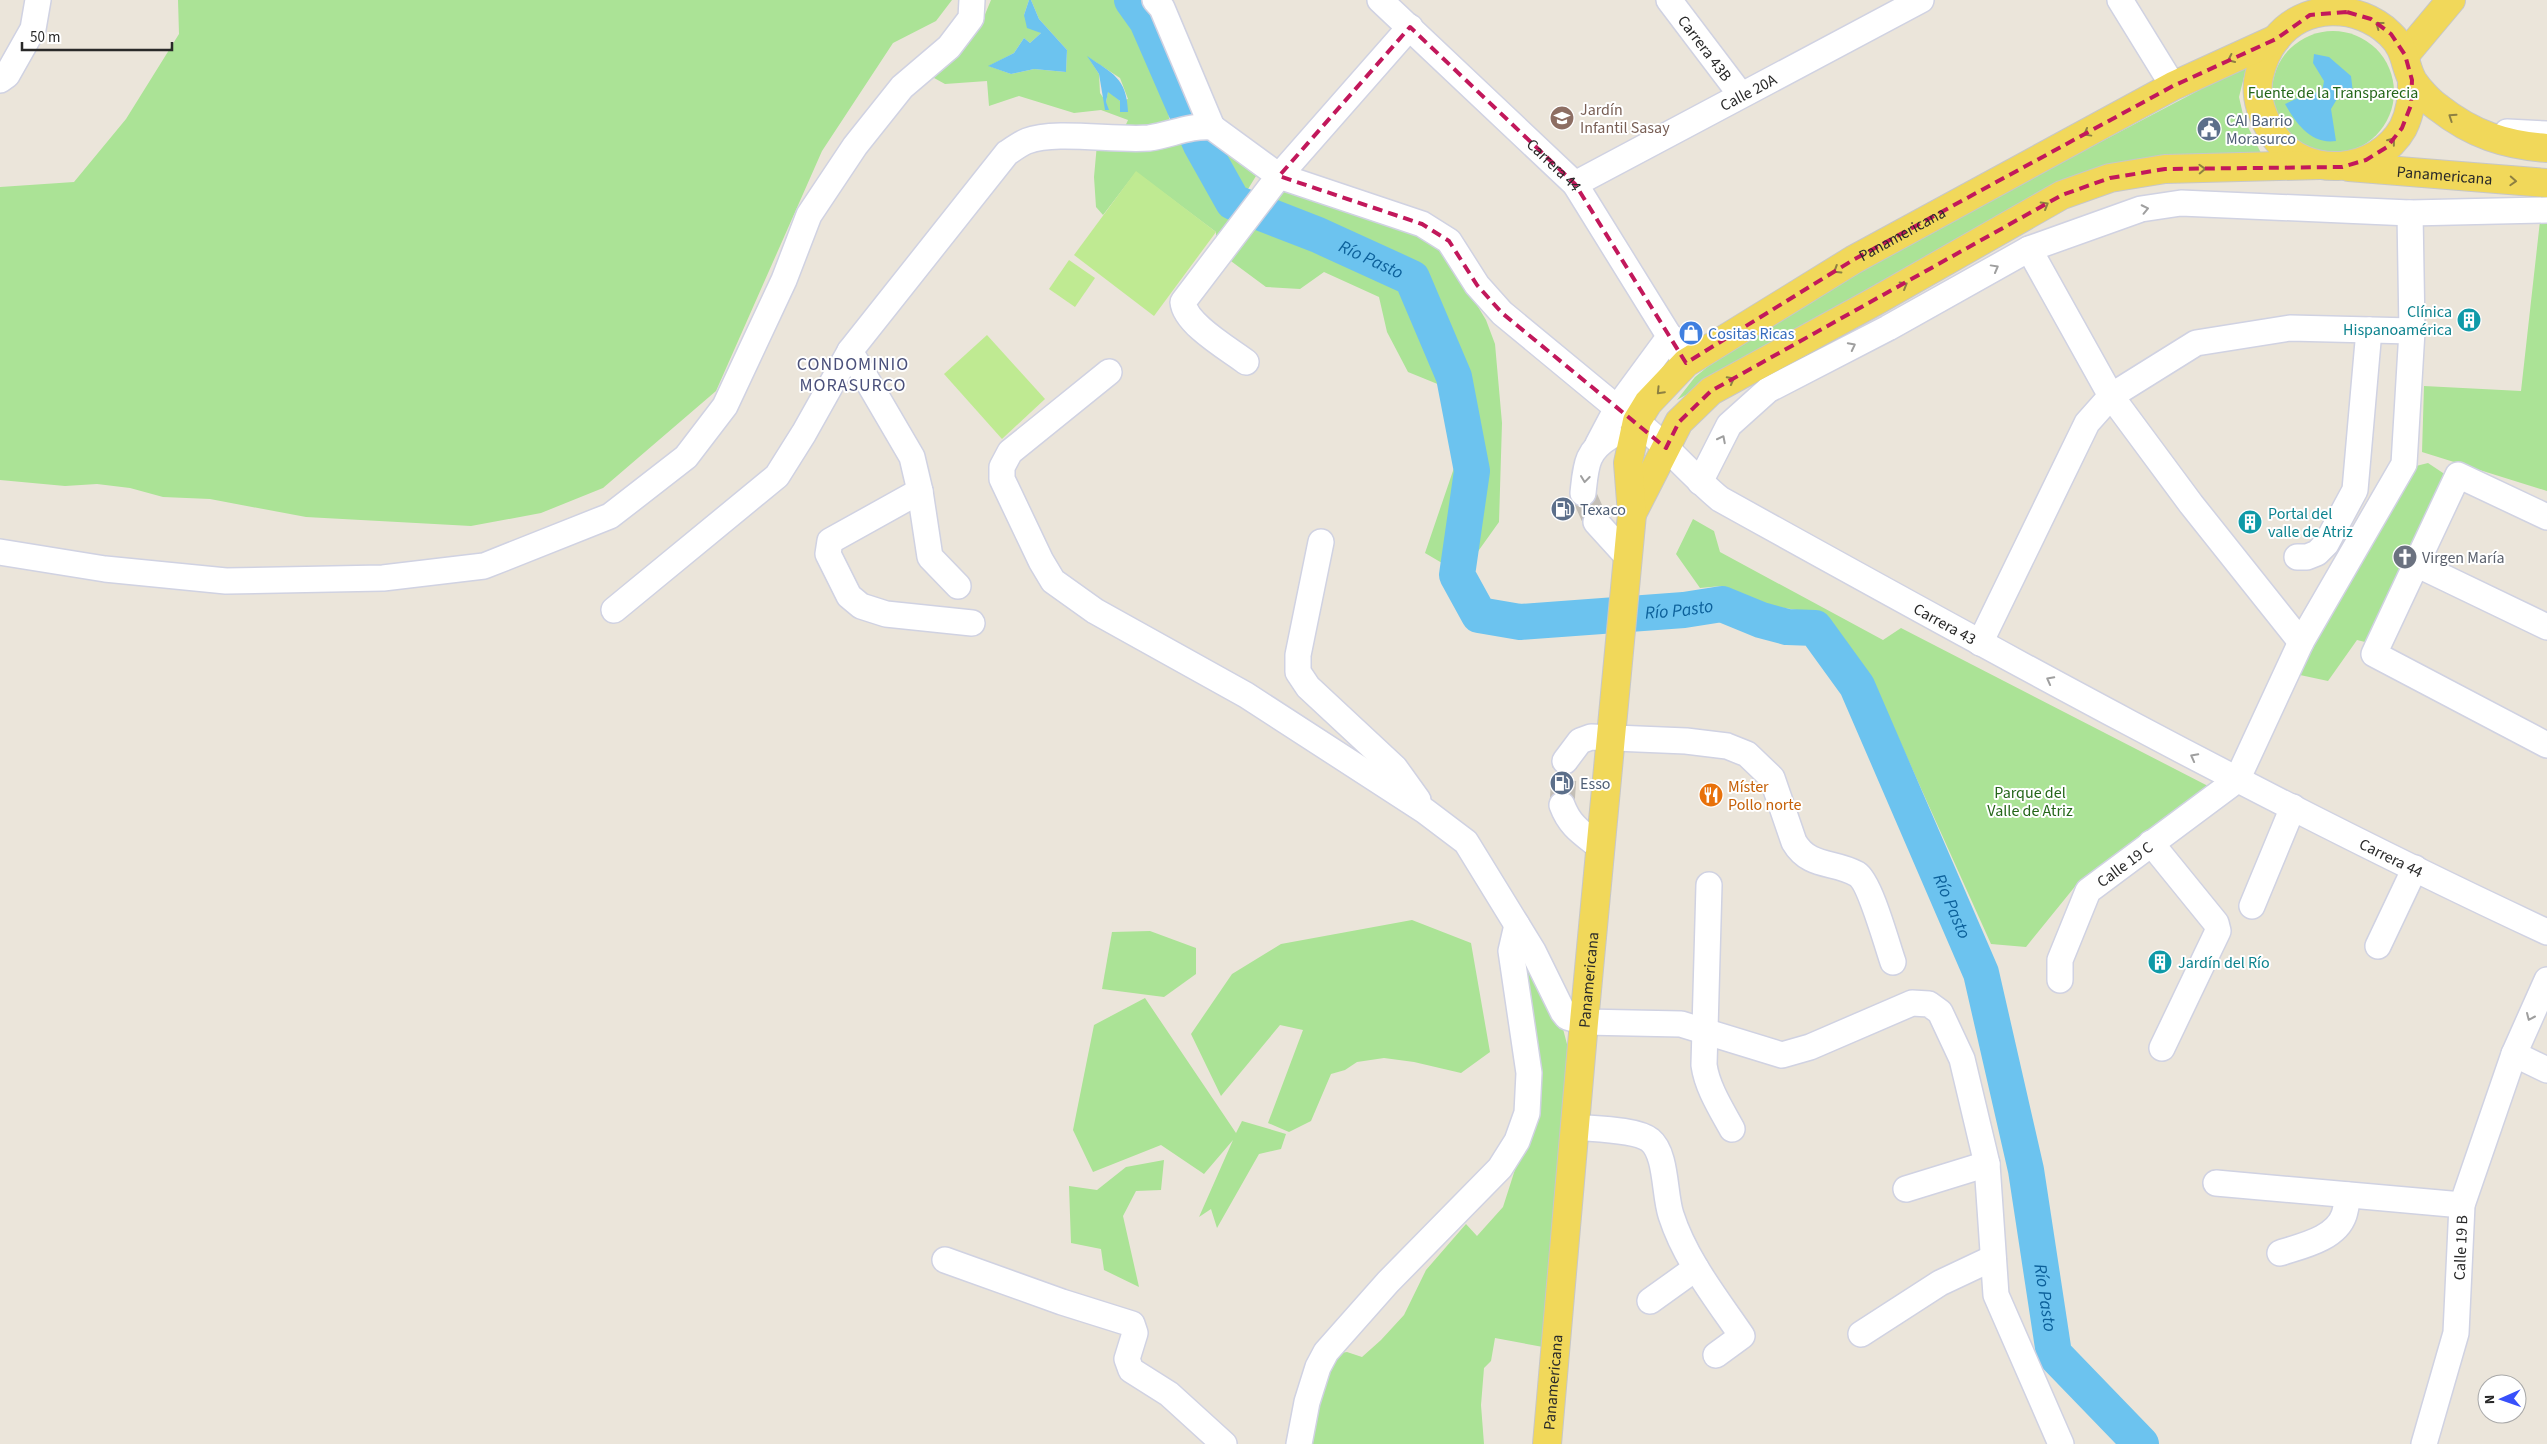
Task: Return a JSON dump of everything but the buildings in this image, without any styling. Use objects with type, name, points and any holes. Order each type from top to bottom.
[{"type":"main road","points":[[2450,0],[2409,67],[2411,105],[2402,128],[2387,147],[2366,160],[2331,166],[2298,158],[2286,148],[2266,125],[2259,104],[2258,81],[2264,58],[2276,39],[2291,24],[2310,14],[2343,6],[2371,19],[2391,34],[2409,67],[2438,107],[2475,133],[2522,146],[2547,148]]},
{"type":"main road","name":"Panamericana","points":[[1548,1444],[1584,1022],[1626,560],[1632,514],[1627,415],[1648,403],[1686,363],[1853,260],[2173,86],[2276,39]]},
{"type":"main road","name":"Panamericana","points":[[1632,514],[1679,422],[1711,390],[1874,302],[2062,195],[2110,178],[2165,170],[2331,166],[2465,178],[2547,182]]},
{"type":"street","points":[[0,80],[7,75],[34,29],[38,0]]},
{"type":"street","points":[[0,552],[105,569],[226,581],[383,578],[484,566],[610,516],[686,457],[725,406],[784,280],[809,215],[855,146],[902,87],[950,47],[971,18],[972,0]]},
{"type":"street","points":[[614,610],[777,476],[804,433],[850,351],[1007,153],[1027,141],[1049,136],[1120,139],[1150,138],[1206,126],[1162,8],[1155,0]]},
{"type":"street","name":"Carrera 44","points":[[1380,0],[1575,184],[1686,363]]},
{"type":"street","name":"Carrera 43B","points":[[1669,0],[1741,95]]},
{"type":"street","points":[[2120,0],[2173,86]]},
{"type":"street","name":"Calle 20A","points":[[1575,184],[1911,2]]},
{"type":"street","points":[[1246,362],[1195,323],[1184,311],[1183,302],[1279,176],[1410,27]]},
{"type":"street","name":"Carrera 43","points":[[1206,126],[1279,176],[1422,224],[1449,241],[1477,285],[1502,313],[1666,448],[1720,499],[1980,643],[2237,780]]},
{"type":"street","points":[[2475,133],[2547,134]]},
{"type":"street","points":[[1700,482],[1730,425],[1768,390],[1888,328],[2029,249],[2140,209],[2181,202],[2410,213],[2547,210]]},
{"type":"street","points":[[2237,780],[2301,642],[2404,464],[2412,331],[2410,213]]},
{"type":"street","points":[[2029,249],[2111,396],[2190,504],[2301,642]]},
{"type":"street","points":[[1874,302],[1888,328]]},
{"type":"street","points":[[1980,643],[2088,423],[2111,396],[2196,343],[2290,328],[2412,331]]},
{"type":"street","points":[[2297,557],[2307,557],[2317,553],[2326,544],[2355,490],[2369,330]]},
{"type":"street","points":[[1583,493],[1590,455],[1598,444],[1627,415],[1670,336]]},
{"type":"street","points":[[850,351],[912,457],[920,491],[930,557],[958,586]]},
{"type":"street","points":[[1109,372],[1010,452],[1002,467],[1002,478],[1041,561],[1054,581],[1095,611],[1246,695],[1425,810],[1466,842],[1533,951],[1563,1012],[1568,1017],[1584,1022],[1680,1024],[1706,1030],[1782,1055],[1810,1047],[1912,1003],[1929,1004],[1940,1012],[1962,1059],[1987,1164],[1996,1295],[2061,1444]]},
{"type":"street","points":[[2547,518],[2458,475],[2374,654],[2547,745]]},
{"type":"street","points":[[920,491],[830,540],[828,554],[848,596],[861,606],[886,614],[972,623]]},
{"type":"street","points":[[1596,522],[1626,560]]},
{"type":"street","points":[[1321,542],[1298,655],[1298,672],[1308,687],[1395,768],[1425,810]]},
{"type":"street","points":[[2416,564],[2547,627]]},
{"type":"street","points":[[1565,761],[1580,741],[1591,737],[1719,745],[1747,754],[1772,778],[1798,850],[1806,857],[1858,875],[1868,889],[1894,962]]},
{"type":"street","name":"Carrera 44","points":[[2237,780],[2415,868],[2545,925]]},
{"type":"street","name":"Calle 19 C","points":[[2060,980],[2060,960],[2088,891],[2237,780]]},
{"type":"street","points":[[1562,805],[1567,819],[1578,832],[1601,848]]},
{"type":"street","points":[[2252,906],[2293,807]]},
{"type":"street","points":[[2151,843],[2216,923],[2218,931],[2162,1048]]},
{"type":"street","points":[[2378,946],[2415,868]]},
{"type":"street","points":[[1709,885],[1705,1073],[1732,1129]]},
{"type":"street","points":[[1299,1444],[1307,1402],[1318,1366],[1326,1352],[1388,1282],[1500,1168],[1517,1141],[1528,1113],[1529,1073],[1511,951],[1517,925]]},
{"type":"street","name":"Calle 19 B","points":[[2424,1444],[2456,1333],[2462,1205],[2514,1054],[2547,980]]},
{"type":"street","points":[[2514,1054],[2547,1070]]},
{"type":"street","points":[[1575,1127],[1639,1134],[1650,1140],[1659,1151],[1671,1215],[1696,1268],[1742,1336],[1716,1355]]},
{"type":"street","points":[[1906,1189],[1987,1164]]},
{"type":"street","points":[[2216,1183],[2462,1205]]},
{"type":"street","points":[[2280,1253],[2311,1243],[2337,1228],[2344,1216],[2348,1195]]},
{"type":"street","points":[[1861,1334],[1940,1283],[1993,1258]]},
{"type":"street","points":[[944,1260],[1062,1302],[1132,1324],[1135,1333],[1127,1358],[1131,1370],[1169,1394],[1224,1444]]},
{"type":"street","points":[[1650,1301],[1696,1268]]},
{"type":"highlighted area","points":[[2347,12],[2371,19],[2391,34],[2405,55],[2412,80],[2411,105],[2402,128],[2387,147],[2366,160],[2342,167],[2165,169],[2110,178],[2062,195],[1711,391],[1679,422],[1666,448],[1502,313],[1477,285],[1449,241],[1422,224],[1279,176],[1410,27],[1575,184],[1686,363],[1853,260],[2173,86],[2276,39],[2310,15]]},
{"type":"green space","points":[[178,0],[952,0],[936,21],[893,43],[822,151],[716,391],[603,488],[541,513],[471,526],[306,517],[210,499],[163,497],[130,488],[97,484],[65,486],[0,480],[0,187],[74,182],[126,119],[179,34]]},
{"type":"green space","points":[[991,0],[1029,0],[1024,15],[1041,33],[1030,43],[1024,38],[1014,53],[989,66],[1011,74],[1034,69],[1066,72],[1067,50],[1039,19],[1031,0],[1121,0],[1141,31],[1166,93],[1171,135],[1207,127],[1241,154],[1256,176],[1242,199],[1265,213],[1286,184],[1340,201],[1442,247],[1486,320],[1495,344],[1502,423],[1499,522],[1474,557],[1442,563],[1425,553],[1455,465],[1452,431],[1440,385],[1408,372],[1387,332],[1379,297],[1324,272],[1300,289],[1266,287],[1216,250],[1216,232],[1136,172],[1103,215],[1096,207],[1094,177],[1097,144],[1118,142],[1128,120],[1101,110],[1074,113],[1019,96],[989,106],[987,81],[945,84],[916,68],[981,24]],"holes":[[[1088,57],[1120,78],[1128,99],[1120,101],[1108,91],[1106,102],[1100,93],[1099,74]]]},
{"type":"green space","name":"Fuente de la Transparecia","points":[[2333,31],[2345,32],[2356,36],[2367,41],[2376,49],[2384,58],[2389,69],[2393,80],[2393,104],[2389,115],[2384,126],[2376,135],[2367,143],[2356,148],[2345,152],[2333,153],[2321,152],[2310,148],[2299,143],[2290,135],[2282,126],[2277,115],[2273,104],[2272,92],[2273,80],[2277,69],[2282,58],[2290,49],[2299,41],[2310,36],[2321,32]]},
{"type":"green space","points":[[2247,65],[2239,97],[2244,119],[2263,157],[2181,158],[1842,305],[1677,400],[1695,377],[1721,356],[1836,281]]},
{"type":"green space","points":[[1136,171],[1216,232],[1154,316],[1074,255]]},
{"type":"green space","points":[[2540,221],[2547,221],[2547,491],[2422,452],[2424,386],[2521,391]]},
{"type":"green space","points":[[1069,260],[1095,278],[1075,307],[1049,289]]},
{"type":"green space","points":[[987,335],[1045,399],[1002,439],[944,374]]},
{"type":"green space","points":[[2428,463],[2449,477],[2365,642],[2357,640],[2328,681],[2300,675],[2309,650],[2408,468]]},
{"type":"green space","name":"Parque del Valle de Atriz","points":[[1693,519],[1714,531],[1720,552],[1883,640],[1901,628],[2208,786],[2077,884],[2026,947],[1991,944],[1870,675],[1823,614],[1759,604],[1721,586],[1700,588],[1676,554]]},
{"type":"green space","points":[[1412,920],[1471,943],[1490,1052],[1461,1073],[1414,1062],[1384,1058],[1357,1062],[1345,1070],[1331,1074],[1311,1121],[1289,1132],[1268,1123],[1303,1030],[1280,1025],[1221,1096],[1191,1034],[1232,974],[1281,944]]},
{"type":"green space","points":[[1150,931],[1196,948],[1196,974],[1164,997],[1102,989],[1112,932]]},
{"type":"green space","points":[[1519,945],[1562,1025],[1568,1048],[1543,1347],[1495,1338],[1491,1361],[1484,1368],[1481,1405],[1484,1444],[1309,1444],[1314,1395],[1334,1354],[1347,1352],[1362,1357],[1404,1315],[1426,1270],[1466,1224],[1477,1236],[1503,1207],[1528,1129]]},
{"type":"green space","points":[[1145,998],[1236,1133],[1242,1121],[1286,1134],[1281,1149],[1259,1154],[1217,1228],[1211,1209],[1199,1217],[1233,1140],[1204,1174],[1161,1145],[1093,1172],[1073,1130],[1094,1025]]},
{"type":"green space","points":[[1164,1160],[1161,1190],[1136,1191],[1123,1216],[1139,1287],[1104,1270],[1101,1249],[1071,1243],[1069,1186],[1097,1190],[1126,1167]]},
{"type":"water","points":[[1029,0],[1031,0],[1039,19],[1067,50],[1066,72],[1034,69],[1011,74],[988,66],[1014,53],[1024,38],[1030,43],[1041,33],[1027,28],[1024,15]]},
{"type":"water","points":[[2314,54],[2329,57],[2351,76],[2353,93],[2340,94],[2331,109],[2336,141],[2319,139],[2305,131],[2285,104],[2309,93],[2322,92],[2324,81],[2313,63]]},
{"type":"water","points":[[1087,56],[1111,72],[1121,84],[1125,91],[1128,112],[1120,112],[1120,101],[1108,92],[1106,102],[1109,110],[1105,110],[1099,74]]},
{"type":"waterway","name":"Río Pasto","points":[[1132,0],[1147,21],[1201,145],[1233,202],[1318,235],[1412,278],[1454,377],[1472,471],[1457,575],[1479,615],[1520,622],[1684,610],[1722,604],[1761,620],[1787,627],[1815,628],[1857,686],[1981,973],[2026,1170],[2054,1354],[2141,1444]]},
{"type":"tunnel","points":[[1583,493],[1596,522]]},
{"type":"tunnel","points":[[1562,805],[1565,761]]},
{"type":"place","name":"Jardín Infantil Sasay","points":[[1562,118]]},
{"type":"place","name":"CAI Barrio Morasurco","points":[[2209,129]]},
{"type":"place","name":"Clínica Hispanoamérica","points":[[2469,320]]},
{"type":"place","name":"Cositas Ricas","points":[[1691,333]]},
{"type":"place","name":"Texaco","points":[[1563,509]]},
{"type":"place","name":"Portal del valle de Atriz","points":[[2250,522]]},
{"type":"place","name":"Virgen María","points":[[2405,557]]},
{"type":"place","name":"Esso","points":[[1562,783]]},
{"type":"place","name":"Míster Pollo norte","points":[[1711,795]]},
{"type":"place","name":"Jardín del Río","points":[[2160,962]]},
{"type":"district","name":"CONDOMINIO MORASURCO","points":[[853,374]]}]
